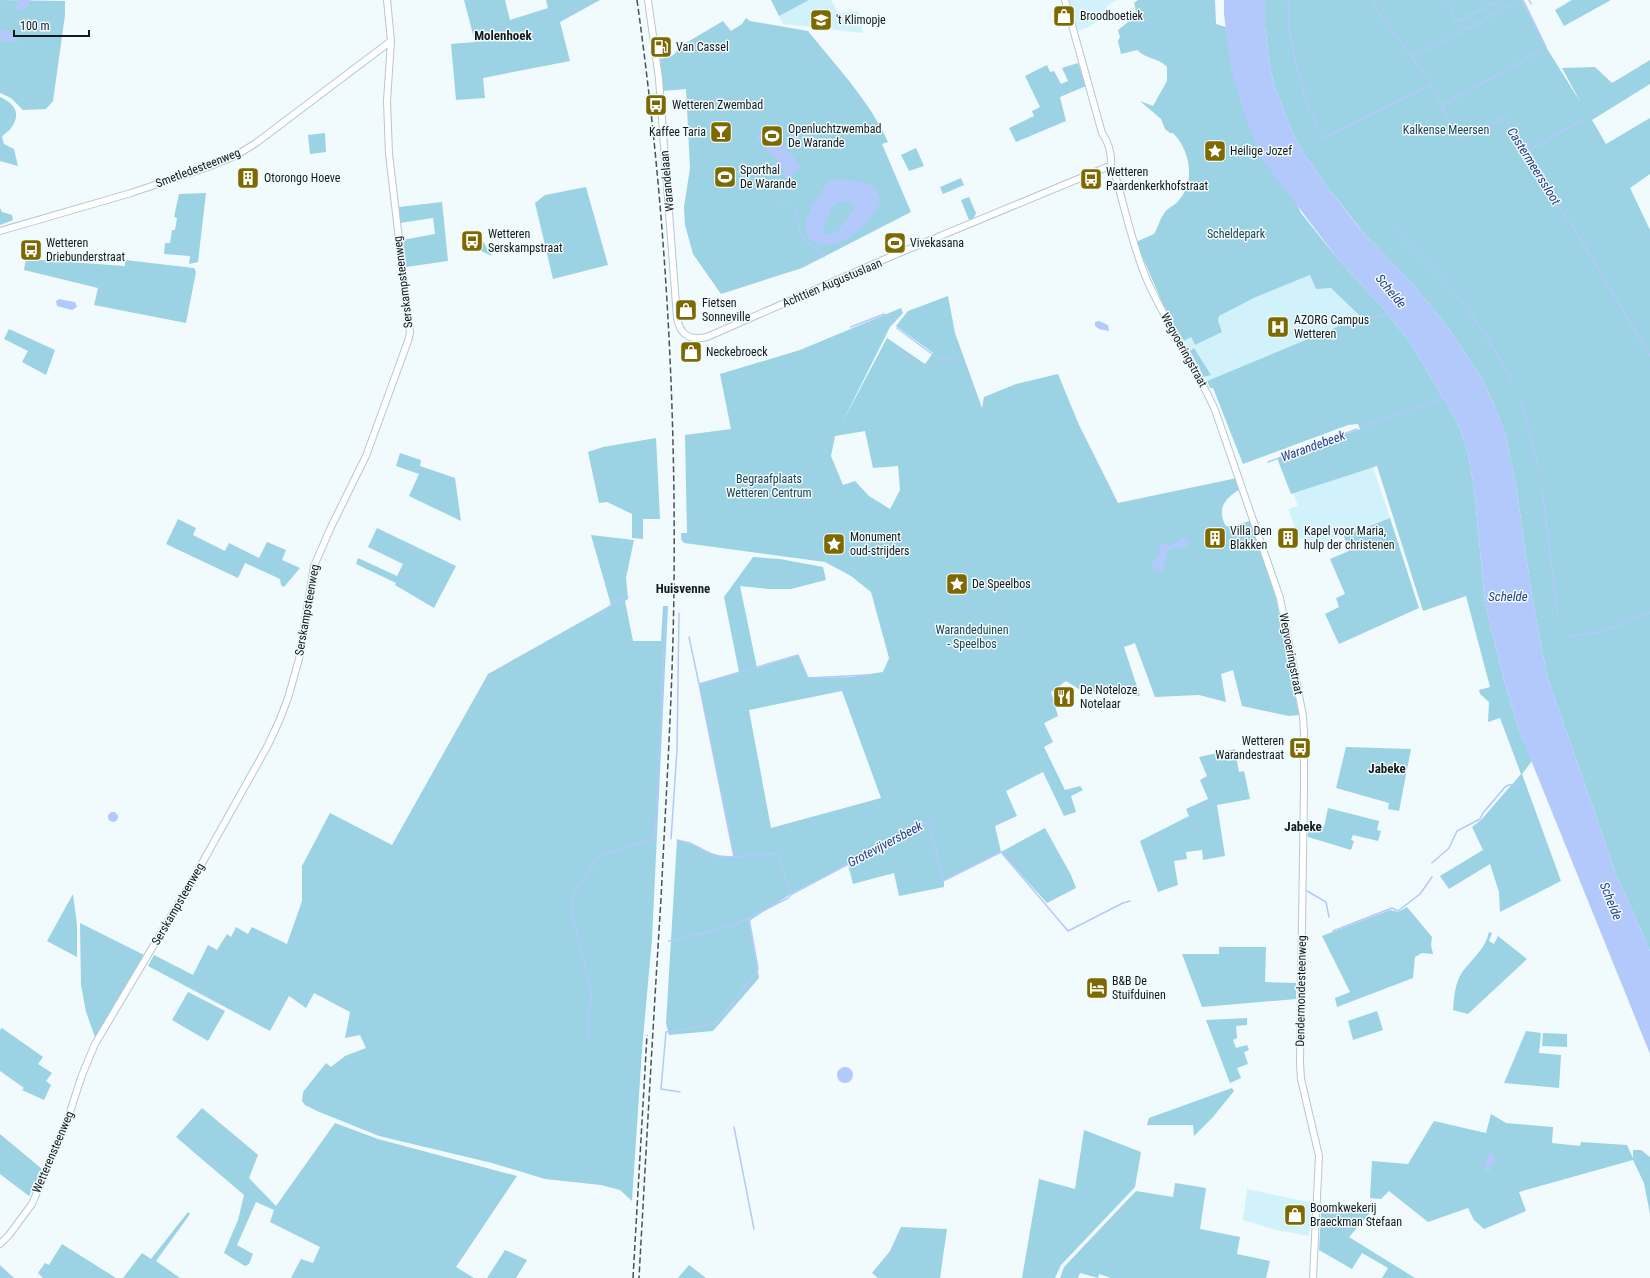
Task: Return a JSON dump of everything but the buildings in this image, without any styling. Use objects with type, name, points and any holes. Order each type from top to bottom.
[{"type":"street","name":"Serskampsteenweg","points":[[92,1052],[196,874],[268,744],[280,718],[296,673],[314,566],[330,526],[366,456],[408,341],[410,333],[393,198],[388,134],[387,101],[391,40],[387,0]]},
{"type":"street","name":"Warandelaan","points":[[648,0],[659,79],[677,318],[680,330],[686,336]]},
{"type":"street","name":"Wegvoeringstraat","points":[[1066,0],[1102,133],[1107,140],[1112,162],[1111,168],[1114,171],[1138,256],[1148,281],[1202,381],[1218,416],[1280,598],[1300,701]]},
{"type":"street","name":"Smetledesteenweg","points":[[0,232],[131,193],[208,167],[238,154],[256,143],[391,40]]},
{"type":"street","name":"Achttien Augustuslaan","points":[[686,336],[697,339],[707,337],[927,242],[1107,167],[1111,168]]},
{"type":"street","name":"Dendermondesteenweg","points":[[1300,701],[1304,733],[1300,1063],[1301,1079],[1319,1156],[1313,1278]]},
{"type":"street","name":"Wetterensteenweg","points":[[0,1244],[9,1235],[32,1204],[69,1115],[82,1075],[92,1052]]},
{"type":"shaded area","name":"'t Klimopje","points":[[771,0],[831,0],[838,13],[858,11],[863,33],[783,24]]},
{"type":"shaded area","points":[[1069,0],[1117,0],[1108,5],[1104,15],[1089,27],[1078,31]]},
{"type":"shaded area","name":"AZORG Campus Wetteren","points":[[1310,275],[1331,288],[1361,317],[1207,381],[1204,377],[1211,375],[1193,349],[1190,351],[1184,341],[1191,337],[1195,345],[1222,331],[1218,320],[1219,316],[1256,297]]},
{"type":"shaded area","points":[[1373,467],[1390,518],[1311,548],[1306,538],[1300,540],[1288,509],[1298,506],[1293,493]]},
{"type":"shaded area","points":[[1247,1189],[1313,1203],[1309,1236],[1276,1230],[1243,1220]]},
{"type":"green space","points":[[0,0],[65,1],[65,15],[53,101],[46,109],[23,110],[11,98],[0,93]]},
{"type":"green space","points":[[464,0],[505,0],[510,20],[548,8],[546,0],[600,0],[560,22],[570,61],[483,78],[485,98],[456,100],[451,44],[475,42]]},
{"type":"green space","points":[[771,0],[809,0],[779,16]]},
{"type":"green space","name":"Scheldepark","points":[[1138,0],[1215,0],[1216,24],[1226,27],[1232,70],[1301,213],[1337,258],[1383,308],[1410,343],[1446,402],[1461,431],[1468,454],[1474,488],[1485,603],[1504,680],[1520,733],[1532,761],[1522,774],[1561,881],[1500,912],[1499,892],[1490,864],[1449,889],[1440,876],[1483,850],[1472,827],[1481,820],[1521,774],[1500,718],[1488,722],[1489,702],[1480,694],[1479,690],[1490,687],[1466,596],[1423,611],[1377,466],[1291,494],[1277,458],[1360,429],[1358,424],[1348,425],[1243,464],[1213,388],[1210,388],[1207,381],[1361,317],[1331,288],[1316,289],[1310,275],[1256,297],[1219,316],[1218,320],[1222,332],[1195,345],[1191,337],[1184,341],[1165,309],[1136,242],[1154,234],[1165,212],[1178,202],[1184,192],[1188,184],[1189,175],[1187,157],[1179,140],[1173,133],[1170,133],[1165,129],[1161,119],[1140,101],[1153,106],[1167,81],[1167,67],[1137,50],[1121,54],[1118,41],[1120,37],[1118,30],[1137,15],[1134,3]]},
{"type":"green space","name":"Kalkense Meersen","points":[[1265,0],[1522,0],[1546,47],[1581,103],[1562,68],[1595,67],[1612,83],[1650,60],[1650,84],[1592,120],[1606,144],[1650,118],[1650,174],[1630,188],[1650,230],[1650,951],[1616,874],[1547,676],[1532,597],[1516,485],[1505,433],[1493,402],[1481,377],[1447,326],[1410,281],[1367,237],[1306,157],[1293,134],[1274,85],[1269,61],[1265,25]]},
{"type":"green space","points":[[1572,0],[1611,0],[1564,26],[1555,10]]},
{"type":"green space","points":[[746,18],[750,21],[808,31],[862,98],[880,127],[888,142],[882,144],[911,212],[802,268],[721,294],[693,254],[685,225],[684,207],[690,168],[686,89],[663,91],[660,59],[674,55],[679,47],[723,21],[731,31],[742,24]]},
{"type":"green space","points":[[1078,63],[1086,86],[1060,97],[1066,121],[1016,142],[1009,128],[1034,116],[1032,111],[1040,107],[1025,76],[1047,65],[1050,72],[1054,71],[1061,84],[1068,81],[1062,68]]},
{"type":"green space","points":[[0,97],[13,105],[15,109],[16,118],[14,123],[2,137],[4,144],[14,149],[18,166],[0,161]]},
{"type":"green space","points":[[325,133],[326,152],[310,154],[308,135]]},
{"type":"green space","points":[[916,148],[924,166],[909,171],[901,155]]},
{"type":"green space","points":[[961,178],[964,185],[943,194],[940,187]]},
{"type":"green space","points":[[586,187],[608,265],[553,279],[535,203],[545,195]]},
{"type":"green space","points":[[206,193],[198,262],[189,264],[190,256],[164,254],[165,243],[170,243],[172,230],[175,230],[177,218],[174,217],[179,194]]},
{"type":"green space","points":[[969,197],[976,213],[974,218],[969,220],[961,200]]},
{"type":"green space","points":[[442,202],[448,261],[406,267],[402,240],[435,234],[433,218],[400,223],[399,207]]},
{"type":"green space","points":[[0,208],[2,212],[12,215],[13,220],[0,225]]},
{"type":"green space","points":[[476,230],[492,256],[470,246]]},
{"type":"green space","points":[[26,259],[125,266],[125,260],[194,268],[196,272],[186,323],[94,305],[98,288],[24,270]]},
{"type":"green space","points":[[948,296],[955,333],[982,408],[984,397],[1016,384],[1058,374],[1079,425],[1118,503],[1237,478],[1239,490],[1226,501],[1222,510],[1223,520],[1226,526],[1232,527],[1252,520],[1276,599],[1299,715],[1289,716],[1242,706],[1233,670],[1221,674],[1226,702],[1199,695],[1155,697],[1135,643],[1124,647],[1140,696],[1082,691],[1066,681],[1051,692],[1058,716],[1044,723],[1053,742],[1044,747],[1065,790],[1080,786],[1083,790],[1071,796],[1076,812],[1064,816],[1043,772],[1006,791],[1017,816],[995,826],[1001,852],[944,881],[944,887],[899,896],[894,873],[853,884],[848,864],[794,892],[749,921],[759,978],[713,1031],[669,1035],[666,1023],[677,840],[711,853],[734,857],[699,684],[739,672],[724,597],[753,557],[780,559],[823,567],[826,580],[791,589],[768,589],[740,586],[757,668],[798,655],[808,678],[850,677],[883,672],[889,658],[871,592],[851,576],[825,562],[684,543],[681,539],[681,533],[687,533],[685,435],[731,429],[720,374],[800,350],[901,308],[903,313],[890,327],[842,423],[887,338],[925,364],[933,353],[896,326],[908,311]],"holes":[[[865,431],[873,468],[898,466],[900,490],[890,509],[869,496],[855,481],[843,485],[831,456],[835,436]],[[842,691],[881,798],[771,828],[749,710]]]},
{"type":"green space","points":[[9,329],[55,350],[46,375],[22,362],[28,351],[4,339]]},
{"type":"green space","points":[[1194,348],[1211,375],[1204,377],[1190,351]]},
{"type":"green space","points":[[656,438],[660,519],[643,519],[643,539],[632,538],[632,514],[607,502],[599,503],[588,452],[603,447]]},
{"type":"green space","points":[[400,453],[421,460],[420,466],[455,478],[461,521],[409,496],[419,474],[396,466]]},
{"type":"green space","points":[[1390,518],[1419,608],[1339,644],[1325,614],[1339,607],[1336,598],[1345,594],[1330,559],[1349,551],[1344,536]]},
{"type":"green space","points":[[178,519],[196,528],[193,535],[225,551],[229,543],[259,558],[267,542],[286,550],[282,560],[300,568],[284,587],[281,585],[280,579],[245,563],[238,578],[166,544]]},
{"type":"green space","points":[[377,528],[456,566],[434,608],[395,585],[396,583],[356,564],[358,558],[397,576],[403,564],[368,547]]},
{"type":"green space","points":[[591,535],[634,540],[626,578],[628,599],[625,601],[633,641],[661,641],[663,606],[668,606],[652,939],[642,1050],[632,1201],[620,1190],[601,1185],[545,1179],[492,1163],[379,1136],[317,1111],[305,1105],[302,1101],[303,1092],[326,1063],[331,1067],[345,1056],[366,1048],[360,1035],[345,1038],[350,1012],[314,993],[306,1008],[289,996],[270,1031],[148,966],[154,955],[193,975],[208,945],[217,950],[227,934],[231,937],[236,927],[248,934],[252,927],[287,944],[302,901],[302,866],[330,813],[392,845],[488,674],[611,605]]},
{"type":"green space","points":[[1346,747],[1411,749],[1399,811],[1388,809],[1389,803],[1336,788]]},
{"type":"green space","points":[[1235,749],[1239,772],[1244,771],[1250,799],[1217,805],[1225,856],[1203,860],[1202,850],[1186,852],[1187,859],[1174,861],[1178,885],[1158,892],[1140,841],[1189,816],[1186,809],[1208,799],[1200,780],[1207,776],[1199,757]]},
{"type":"green space","points":[[1328,808],[1379,821],[1377,830],[1381,831],[1378,841],[1353,835],[1351,840],[1354,841],[1351,850],[1308,837],[1308,823],[1324,827]]},
{"type":"green space","points":[[1045,828],[1071,875],[1076,888],[1047,903],[1001,852]]},
{"type":"green space","points":[[73,894],[77,925],[77,957],[47,941]]},
{"type":"green space","points":[[1407,907],[1432,937],[1431,945],[1433,954],[1422,953],[1415,957],[1413,978],[1337,1007],[1335,998],[1350,992],[1322,936],[1390,910],[1398,912]]},
{"type":"green space","points":[[80,923],[144,955],[95,1037],[86,1012],[81,985]]},
{"type":"green space","points":[[1489,932],[1492,933],[1489,941],[1494,944],[1498,936],[1527,959],[1468,1014],[1453,1010],[1455,990],[1460,975],[1482,948]]},
{"type":"green space","points":[[1219,947],[1266,947],[1265,982],[1296,983],[1296,999],[1202,1007],[1182,954],[1219,954]]},
{"type":"green space","points":[[188,992],[225,1011],[208,1041],[172,1020]]},
{"type":"green space","points":[[1377,1011],[1383,1030],[1353,1040],[1348,1021]]},
{"type":"green space","points":[[1247,1018],[1247,1025],[1236,1026],[1237,1038],[1233,1040],[1236,1048],[1247,1045],[1249,1050],[1244,1052],[1248,1064],[1237,1068],[1241,1078],[1230,1083],[1206,1020]]},
{"type":"green space","points":[[2,1028],[43,1057],[38,1064],[52,1073],[46,1081],[51,1085],[44,1100],[22,1090],[24,1088],[0,1071],[0,1030]]},
{"type":"green space","points":[[1526,1031],[1541,1033],[1539,1053],[1561,1055],[1559,1088],[1504,1083]]},
{"type":"green space","points":[[1543,1033],[1567,1034],[1567,1047],[1542,1046]]},
{"type":"green space","points":[[1232,1088],[1234,1091],[1213,1117],[1194,1136],[1193,1125],[1147,1125],[1149,1118]]},
{"type":"green space","points":[[202,1108],[258,1155],[249,1178],[276,1206],[335,1123],[378,1139],[517,1176],[456,1267],[474,1278],[291,1278],[301,1259],[313,1263],[320,1247],[270,1222],[274,1210],[256,1202],[237,1245],[253,1254],[249,1264],[245,1266],[224,1253],[238,1220],[244,1195],[176,1137]]},
{"type":"green space","points":[[1491,1114],[1506,1123],[1553,1127],[1552,1143],[1580,1146],[1581,1142],[1627,1145],[1633,1158],[1633,1150],[1641,1150],[1650,1157],[1650,1214],[1644,1183],[1633,1160],[1519,1192],[1526,1211],[1484,1229],[1474,1220],[1468,1208],[1428,1222],[1389,1191],[1381,1199],[1370,1198],[1372,1161],[1408,1164],[1434,1121],[1486,1133]]},
{"type":"green space","points":[[1084,1130],[1141,1152],[1135,1187],[1061,1265],[1055,1278],[1022,1278],[1039,1179],[1075,1189]]},
{"type":"green space","points":[[0,1134],[42,1169],[29,1196],[0,1174]]},
{"type":"green space","points":[[1175,1183],[1206,1188],[1200,1229],[1240,1237],[1237,1254],[1270,1261],[1266,1278],[1111,1278],[1099,1274],[1098,1278],[1080,1273],[1078,1278],[1060,1278],[1064,1267],[1136,1191],[1173,1197]]},
{"type":"green space","points":[[1323,1211],[1370,1213],[1349,1237],[1415,1278],[1382,1278],[1388,1268],[1362,1253],[1352,1269],[1319,1250],[1321,1213]]},
{"type":"green space","points":[[188,1212],[190,1214],[156,1261],[180,1278],[123,1278],[142,1253],[151,1259]]},
{"type":"green space","points":[[901,1227],[947,1229],[940,1278],[878,1278],[872,1273],[890,1251]]},
{"type":"green space","points":[[62,1244],[116,1278],[43,1278],[38,1273],[45,1263],[49,1265]]},
{"type":"green space","points":[[505,1250],[527,1260],[516,1278],[487,1278]]},
{"type":"green space","points":[[689,1265],[706,1278],[678,1278]]},
{"type":"green space","points":[[0,1266],[14,1278],[0,1278]]},
{"type":"water","points":[[19,0],[31,1],[26,8],[18,11],[15,7]]},
{"type":"water","name":"Schelde","points":[[1224,0],[1265,0],[1265,25],[1269,61],[1274,85],[1293,134],[1306,157],[1367,237],[1410,281],[1447,326],[1481,377],[1493,402],[1505,433],[1516,485],[1532,597],[1547,676],[1616,874],[1650,951],[1650,1054],[1520,733],[1504,680],[1485,603],[1474,488],[1468,454],[1461,431],[1446,402],[1410,343],[1383,308],[1337,258],[1262,159],[1246,118],[1231,70],[1224,14]]},
{"type":"water","points":[[0,29],[12,32],[18,37],[19,42],[0,41]]},
{"type":"water","points":[[767,129],[772,132],[773,136],[763,144],[757,137]]},
{"type":"water","points":[[778,138],[801,167],[786,179],[782,173],[789,167],[788,166],[786,169],[780,169],[780,165],[766,148]]},
{"type":"water","points":[[838,179],[861,182],[874,186],[881,200],[873,215],[853,235],[836,244],[821,244],[810,240],[805,229],[806,221],[816,200],[825,187],[832,180]],"holes":[[[841,201],[846,201],[853,204],[854,210],[837,232],[825,234],[822,230],[826,223],[824,219],[825,217],[829,217],[832,206]]]},
{"type":"water","points":[[59,299],[75,302],[77,307],[72,310],[57,306],[56,301]]},
{"type":"water","points":[[1099,321],[1108,325],[1109,331],[1099,329],[1095,326],[1095,322]]},
{"type":"water","points":[[1186,537],[1188,543],[1185,549],[1176,547],[1168,552],[1163,570],[1160,572],[1153,569],[1152,563],[1160,554],[1160,544],[1163,543],[1169,546]]},
{"type":"water","points":[[111,812],[115,812],[117,813],[117,821],[111,822],[108,819],[108,815]]},
{"type":"water","points":[[845,1067],[851,1069],[853,1075],[851,1081],[845,1083],[839,1081],[837,1075],[839,1069]]},
{"type":"water","points":[[1489,1154],[1494,1154],[1495,1159],[1489,1172],[1484,1170]]},
{"type":"waterway","points":[[1288,0],[1289,28],[1295,61],[1308,107],[1324,138],[1431,85]]},
{"type":"waterway","name":"Castermeerssloot","points":[[1373,0],[1377,10],[1427,78],[1459,139],[1505,118],[1521,149],[1548,193],[1574,228],[1650,356]]},
{"type":"waterway","points":[[1446,0],[1456,22],[1500,0]]},
{"type":"waterway","points":[[1523,0],[1546,47]]},
{"type":"waterway","points":[[1529,0],[1531,4]]},
{"type":"waterway","points":[[1412,57],[1518,2]]},
{"type":"waterway","points":[[1441,106],[1542,50]]},
{"type":"waterway","points":[[1528,151],[1583,119]]},
{"type":"waterway","name":"Warandebeek","points":[[778,200],[780,203],[788,206]]},
{"type":"waterway","name":"Warandebeek","points":[[794,207],[801,235],[811,246],[818,249],[824,257]]},
{"type":"waterway","points":[[1396,230],[1462,301],[1485,334],[1513,382]]},
{"type":"waterway","points":[[1372,318],[1389,312]]},
{"type":"waterway","name":"Warandebeek","points":[[851,327],[884,314],[893,323]]},
{"type":"waterway","name":"Warandebeek","points":[[897,328],[940,360],[956,358]]},
{"type":"waterway","name":"Warandebeek","points":[[1411,409],[1445,397]]},
{"type":"waterway","points":[[1520,398],[1540,473]]},
{"type":"waterway","name":"Warandebeek","points":[[1364,427],[1403,412]]},
{"type":"waterway","name":"Warandebeek","points":[[1268,462],[1357,429]]},
{"type":"waterway","points":[[1542,488],[1558,617]]},
{"type":"waterway","points":[[600,614],[616,601],[628,597]]},
{"type":"waterway","points":[[588,1040],[588,1017],[592,994],[570,905],[572,896],[600,855],[655,839],[666,607]]},
{"type":"waterway","points":[[671,839],[677,750],[679,613]]},
{"type":"waterway","points":[[1566,637],[1600,632],[1650,613]]},
{"type":"waterway","points":[[689,637],[699,684]]},
{"type":"waterway","points":[[677,840],[690,843],[715,856],[734,857],[699,684],[798,655],[808,678],[867,675]]},
{"type":"waterway","name":"Grotevijversbeek","points":[[1432,863],[1449,848],[1457,831],[1480,819],[1483,813],[1505,787],[1520,784]]},
{"type":"waterway","name":"Grotevijversbeek","points":[[680,1092],[661,1089],[666,1032],[714,1024],[725,1013],[758,969],[749,918],[929,821],[943,881],[1001,852],[1068,931],[1123,903],[1130,901]]},
{"type":"waterway","points":[[734,857],[778,853],[792,894]]},
{"type":"waterway","name":"Grotevijversbeek","points":[[1333,931],[1392,908],[1398,911],[1420,894],[1432,877]]},
{"type":"waterway","name":"Grotevijversbeek","points":[[1307,891],[1326,902],[1329,917]]},
{"type":"waterway","name":"Grotevijversbeek","points":[[669,941],[735,925],[749,918]]},
{"type":"waterway","points":[[734,1127],[754,1229]]},
{"type":"waterway","points":[[0,1266],[13,1278]]},
{"type":"railway","points":[[637,0],[661,218],[670,364],[674,511],[674,584],[669,742],[639,1278]]},
{"type":"railway","points":[[633,1278],[647,1035]]},
{"type":"place","name":"Broodboetiek","points":[[1064,16]]},
{"type":"place","name":"'t Klimopje","points":[[821,20]]},
{"type":"place","name":"Van Cassel","points":[[661,47]]},
{"type":"place","name":"Wetteren Zwembad","points":[[656,105]]},
{"type":"place","name":"Kaffee Taria","points":[[721,132]]},
{"type":"place","name":"Openluchtzwembad De Warande","points":[[772,136]]},
{"type":"place","name":"Heilige Jozef","points":[[1215,151]]},
{"type":"place","name":"Sporthal De Warande","points":[[725,177]]},
{"type":"place","name":"Otorongo Hoeve","points":[[248,178]]},
{"type":"place","name":"Wetteren Paardenkerkhofstraat","points":[[1091,179]]},
{"type":"place","name":"Wetteren Serskampstraat","points":[[472,241]]},
{"type":"place","name":"Vivekasana","points":[[895,243]]},
{"type":"place","name":"Wetteren Driebunderstraat","points":[[31,250]]},
{"type":"place","name":"Fietsen Sonneville","points":[[686,310]]},
{"type":"place","name":"AZORG Campus Wetteren","points":[[1278,327]]},
{"type":"place","name":"Neckebroeck","points":[[691,352]]},
{"type":"place","name":"Villa Den Blakken","points":[[1215,538]]},
{"type":"place","name":"Kapel voor Maria, hulp der christenen","points":[[1288,538]]},
{"type":"place","name":"Monument oud-strijders","points":[[834,544]]},
{"type":"place","name":"De Speelbos","points":[[957,584]]},
{"type":"place","name":"De Noteloze Notelaar","points":[[1064,697]]},
{"type":"place","name":"Wetteren Warandestraat","points":[[1300,748]]},
{"type":"place","name":"B&B De Stuifduinen","points":[[1097,988]]},
{"type":"place","name":"Boomkwekerij Braeckman Stefaan","points":[[1295,1215]]},
{"type":"district","name":"Molenhoek","points":[[503,35]]},
{"type":"district","name":"Huisvenne","points":[[683,588]]},
{"type":"district","name":"Jabeke","points":[[1387,768]]},
{"type":"district","name":"Jabeke","points":[[1303,826]]},
{"type":"park label","name":"Begraafplaats Wetteren Centrum","points":[[769,486]]},
{"type":"park label","name":"Warandeduinen - Speelbos","points":[[972,637]]}]
